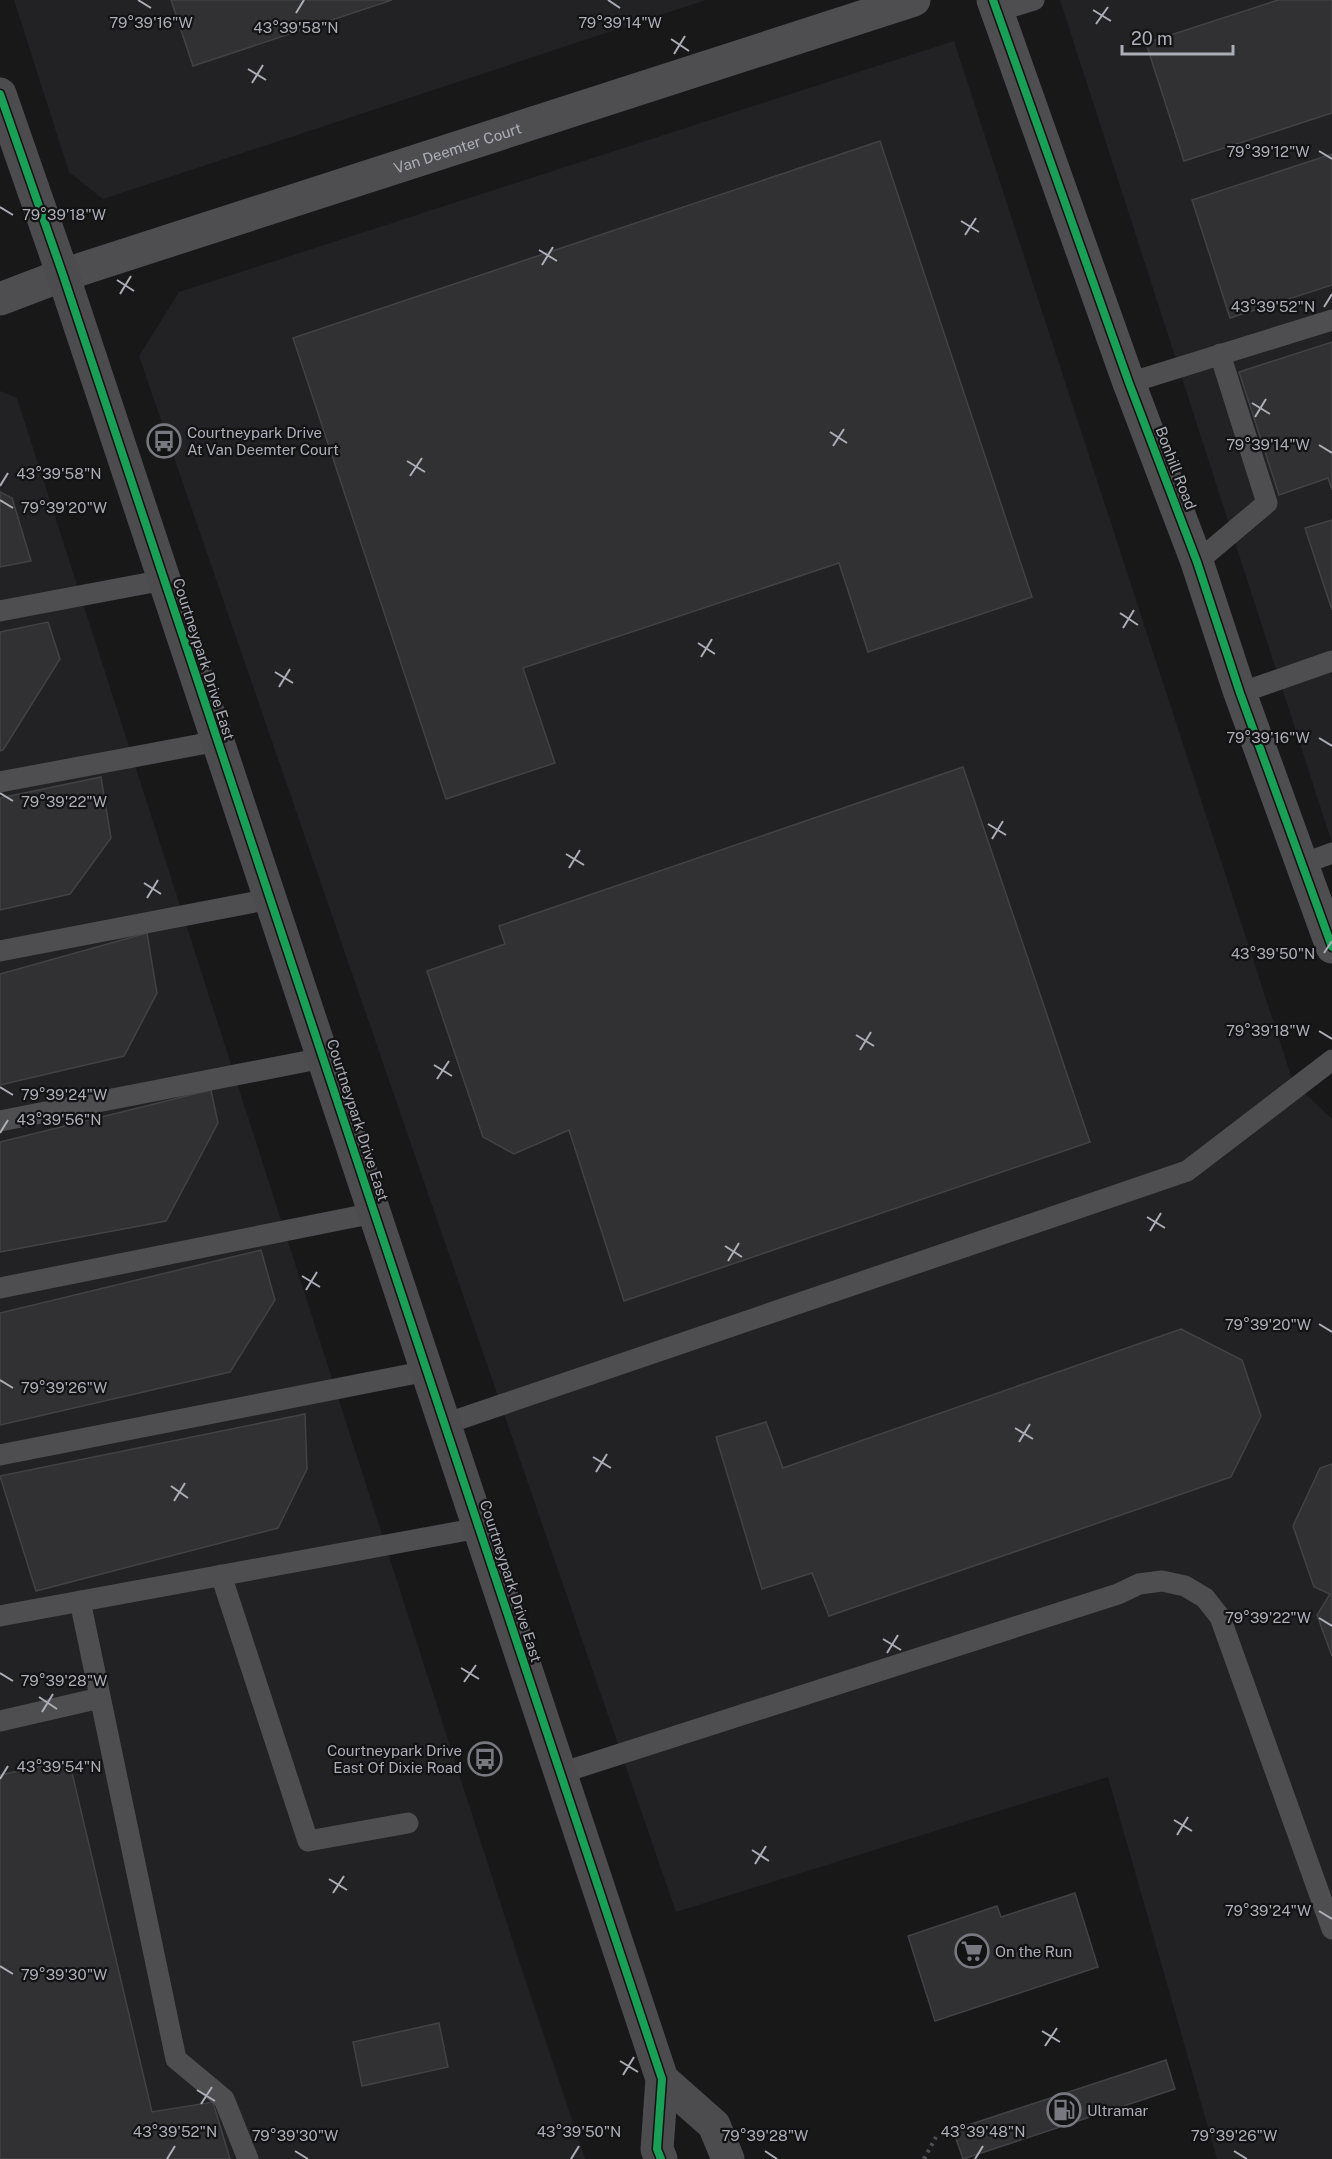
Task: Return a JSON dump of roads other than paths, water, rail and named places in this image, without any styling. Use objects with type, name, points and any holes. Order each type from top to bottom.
[{"type":"street","name":"Van Deemter Court","points":[[0,299],[63,275],[914,0]]},
{"type":"street","name":"Bonhill Road","points":[[995,6],[1129,383],[1197,562],[1240,693],[1317,858],[1332,947]]},
{"type":"street","name":"Courtneypark Drive East","points":[[0,94],[63,275],[662,2079],[657,2149],[661,2159]]},
{"type":"street","points":[[662,2079],[714,2125],[728,2159]]},
{"type":"lane","points":[[995,6],[1034,0]]},
{"type":"lane","points":[[1129,383],[1332,320]]},
{"type":"lane","points":[[1197,562],[1267,503],[1220,354]]},
{"type":"lane","points":[[0,610],[164,580]]},
{"type":"lane","points":[[1240,693],[1332,661]]},
{"type":"lane","points":[[0,782],[218,741]]},
{"type":"lane","points":[[0,951],[270,900]]},
{"type":"lane","points":[[0,1121],[323,1058]]},
{"type":"lane","points":[[445,1424],[1187,1171],[1332,1060]]},
{"type":"lane","points":[[0,1288],[374,1213]]},
{"type":"lane","points":[[0,1455],[427,1371]]},
{"type":"lane","points":[[0,1616],[479,1528]]},
{"type":"lane","points":[[221,1575],[308,1841],[408,1823]]},
{"type":"lane","points":[[561,1773],[1118,1594],[1139,1584],[1162,1581],[1185,1586],[1205,1598],[1220,1617],[1332,1929]]},
{"type":"lane","points":[[80,1601],[176,2059],[224,2099],[248,2159]]},
{"type":"lane","points":[[0,1721],[100,1698]]},
{"type":"place","name":"Courtneypark Drive At Van Deemter Court","points":[[164,441]]},
{"type":"place","name":"Courtneypark Drive East Of Dixie Road","points":[[485,1759]]},
{"type":"place","name":"On the Run","points":[[972,1951]]},
{"type":"place","name":"Ultramar","points":[[1064,2110]]}]
